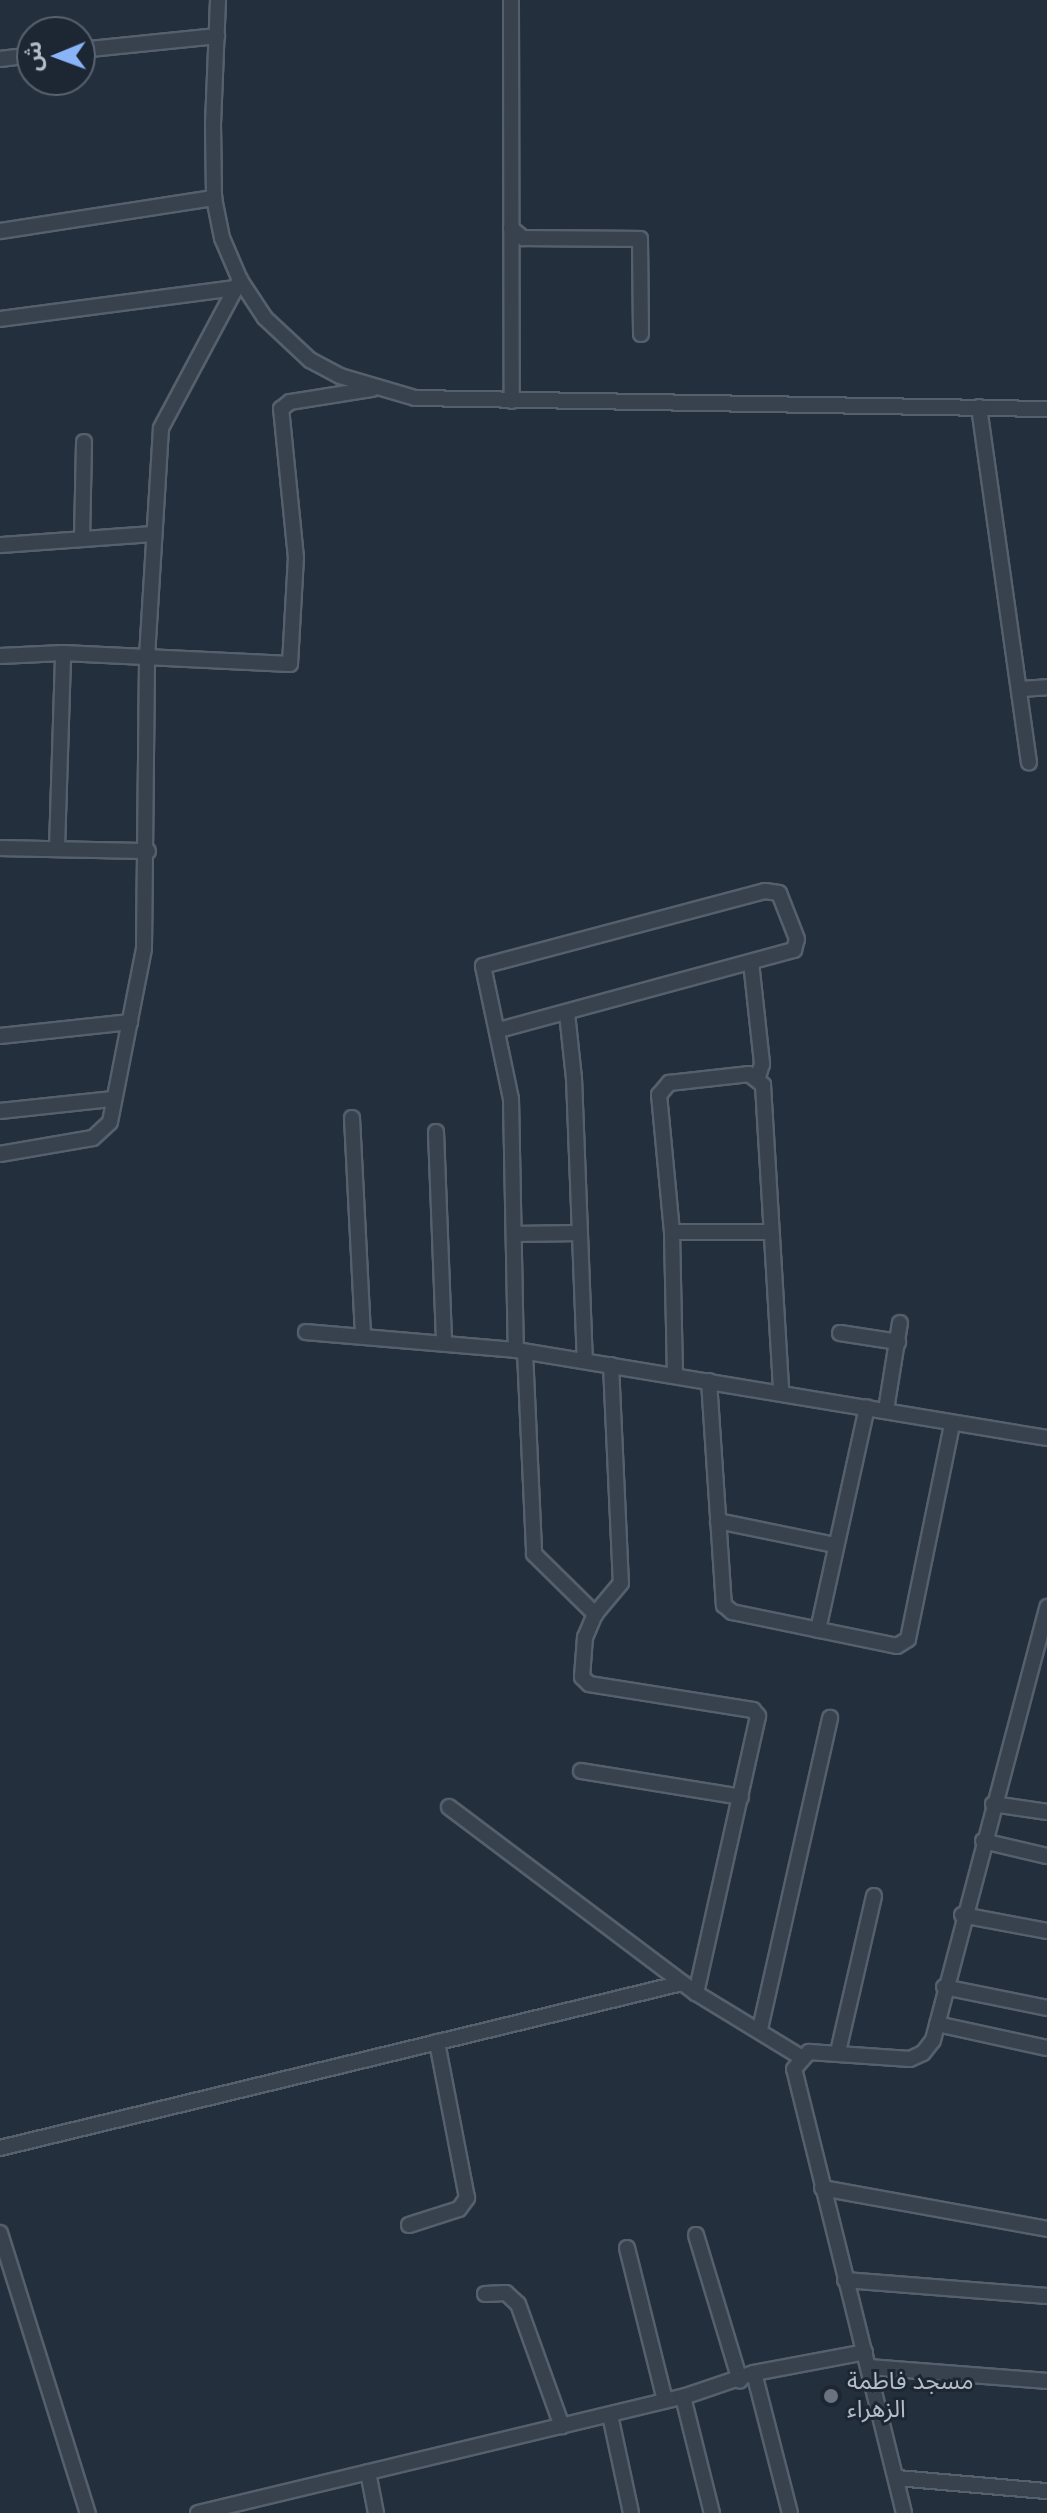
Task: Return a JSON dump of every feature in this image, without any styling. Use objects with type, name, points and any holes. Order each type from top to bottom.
[{"type":"street","points":[[218,0],[214,198],[222,238],[238,284],[289,342],[330,371],[373,389],[415,398],[979,407],[1047,413]]},
{"type":"street","points":[[511,0],[512,401]]},
{"type":"street","points":[[96,48],[217,36]]},
{"type":"street","points":[[0,231],[214,198]]},
{"type":"street","points":[[511,228],[523,238],[640,239],[641,334]]},
{"type":"street","points":[[0,319],[238,284]]},
{"type":"street","points":[[0,1154],[101,1135],[110,1122],[142,976],[148,851],[147,657],[161,428],[238,284]]},
{"type":"street","points":[[0,656],[63,653],[267,667],[293,662],[296,558],[281,409],[290,402],[373,389]]},
{"type":"street","points":[[979,407],[1029,763]]},
{"type":"street","points":[[82,539],[84,442]]},
{"type":"street","points":[[0,545],[153,534]]},
{"type":"street","points":[[57,849],[63,653]]},
{"type":"street","points":[[1021,689],[1047,687]]},
{"type":"street","points":[[0,848],[148,851]]},
{"type":"street","points":[[499,1030],[751,962],[797,945],[776,890],[486,963],[482,969],[499,1030],[511,1099],[514,1234],[534,1554],[595,1614]]},
{"type":"street","points":[[751,962],[762,1064],[758,1077],[781,1391]]},
{"type":"street","points":[[567,1013],[585,1360]]},
{"type":"street","points":[[0,1036],[130,1022]]},
{"type":"street","points":[[675,1375],[672,1232],[661,1088],[758,1077]]},
{"type":"street","points":[[0,1111],[113,1099]]},
{"type":"street","points":[[352,1118],[363,1336]]},
{"type":"street","points":[[436,1132],[444,1343]]},
{"type":"street","points":[[672,1232],[771,1232]]},
{"type":"street","points":[[514,1234],[580,1233]]},
{"type":"street","points":[[886,1410],[900,1323]]},
{"type":"street","points":[[306,1332],[444,1343],[585,1360],[1047,1438]]},
{"type":"street","points":[[840,1333],[898,1342]]},
{"type":"street","points":[[611,1365],[621,1583],[595,1614],[579,1669],[589,1684],[753,1710],[758,1716],[696,1993]]},
{"type":"street","points":[[709,1381],[724,1605],[732,1612],[897,1646],[908,1639],[952,1424]]},
{"type":"street","points":[[818,1630],[867,1407]]},
{"type":"street","points":[[718,1521],[835,1545]]},
{"type":"street","points":[[801,2057],[818,2051],[910,2059],[923,2053],[937,2024],[962,1915],[1047,1607]]},
{"type":"street","points":[[760,2029],[830,1718]]},
{"type":"street","points":[[581,1771],[741,1797]]},
{"type":"street","points":[[993,1804],[1047,1812]]},
{"type":"street","points":[[449,1807],[696,1993],[760,2029],[801,2057]]},
{"type":"street","points":[[983,1841],[1047,1856]]},
{"type":"street","points":[[838,2052],[874,1896]]},
{"type":"street","points":[[962,1915],[1047,1931]]},
{"type":"street","points":[[0,2148],[682,1983]]},
{"type":"street","points":[[944,1987],[1047,2008]]},
{"type":"street","points":[[937,2024],[1047,2048]]},
{"type":"street","points":[[409,2225],[459,2209],[467,2198],[437,2042]]},
{"type":"street","points":[[801,2057],[796,2084],[904,2513]]},
{"type":"street","points":[[822,2188],[1047,2229]]},
{"type":"street","points":[[0,2233],[88,2513]]},
{"type":"street","points":[[696,2235],[740,2381]]},
{"type":"street","points":[[627,2248],[665,2400]]},
{"type":"street","points":[[845,2280],[1047,2296]]},
{"type":"street","points":[[485,2294],[506,2293],[518,2304],[562,2426]]},
{"type":"street","points":[[198,2513],[683,2397],[740,2381],[754,2373],[867,2359],[1047,2381]]},
{"type":"street","points":[[754,2373],[790,2513]]},
{"type":"street","points":[[683,2397],[712,2513]]},
{"type":"street","points":[[610,2415],[631,2513]]},
{"type":"street","points":[[368,2472],[376,2513]]},
{"type":"street","points":[[897,2478],[1047,2491]]},
{"type":"place","name":"مسجد فاطمة الزهراء","points":[[831,2396]]}]
